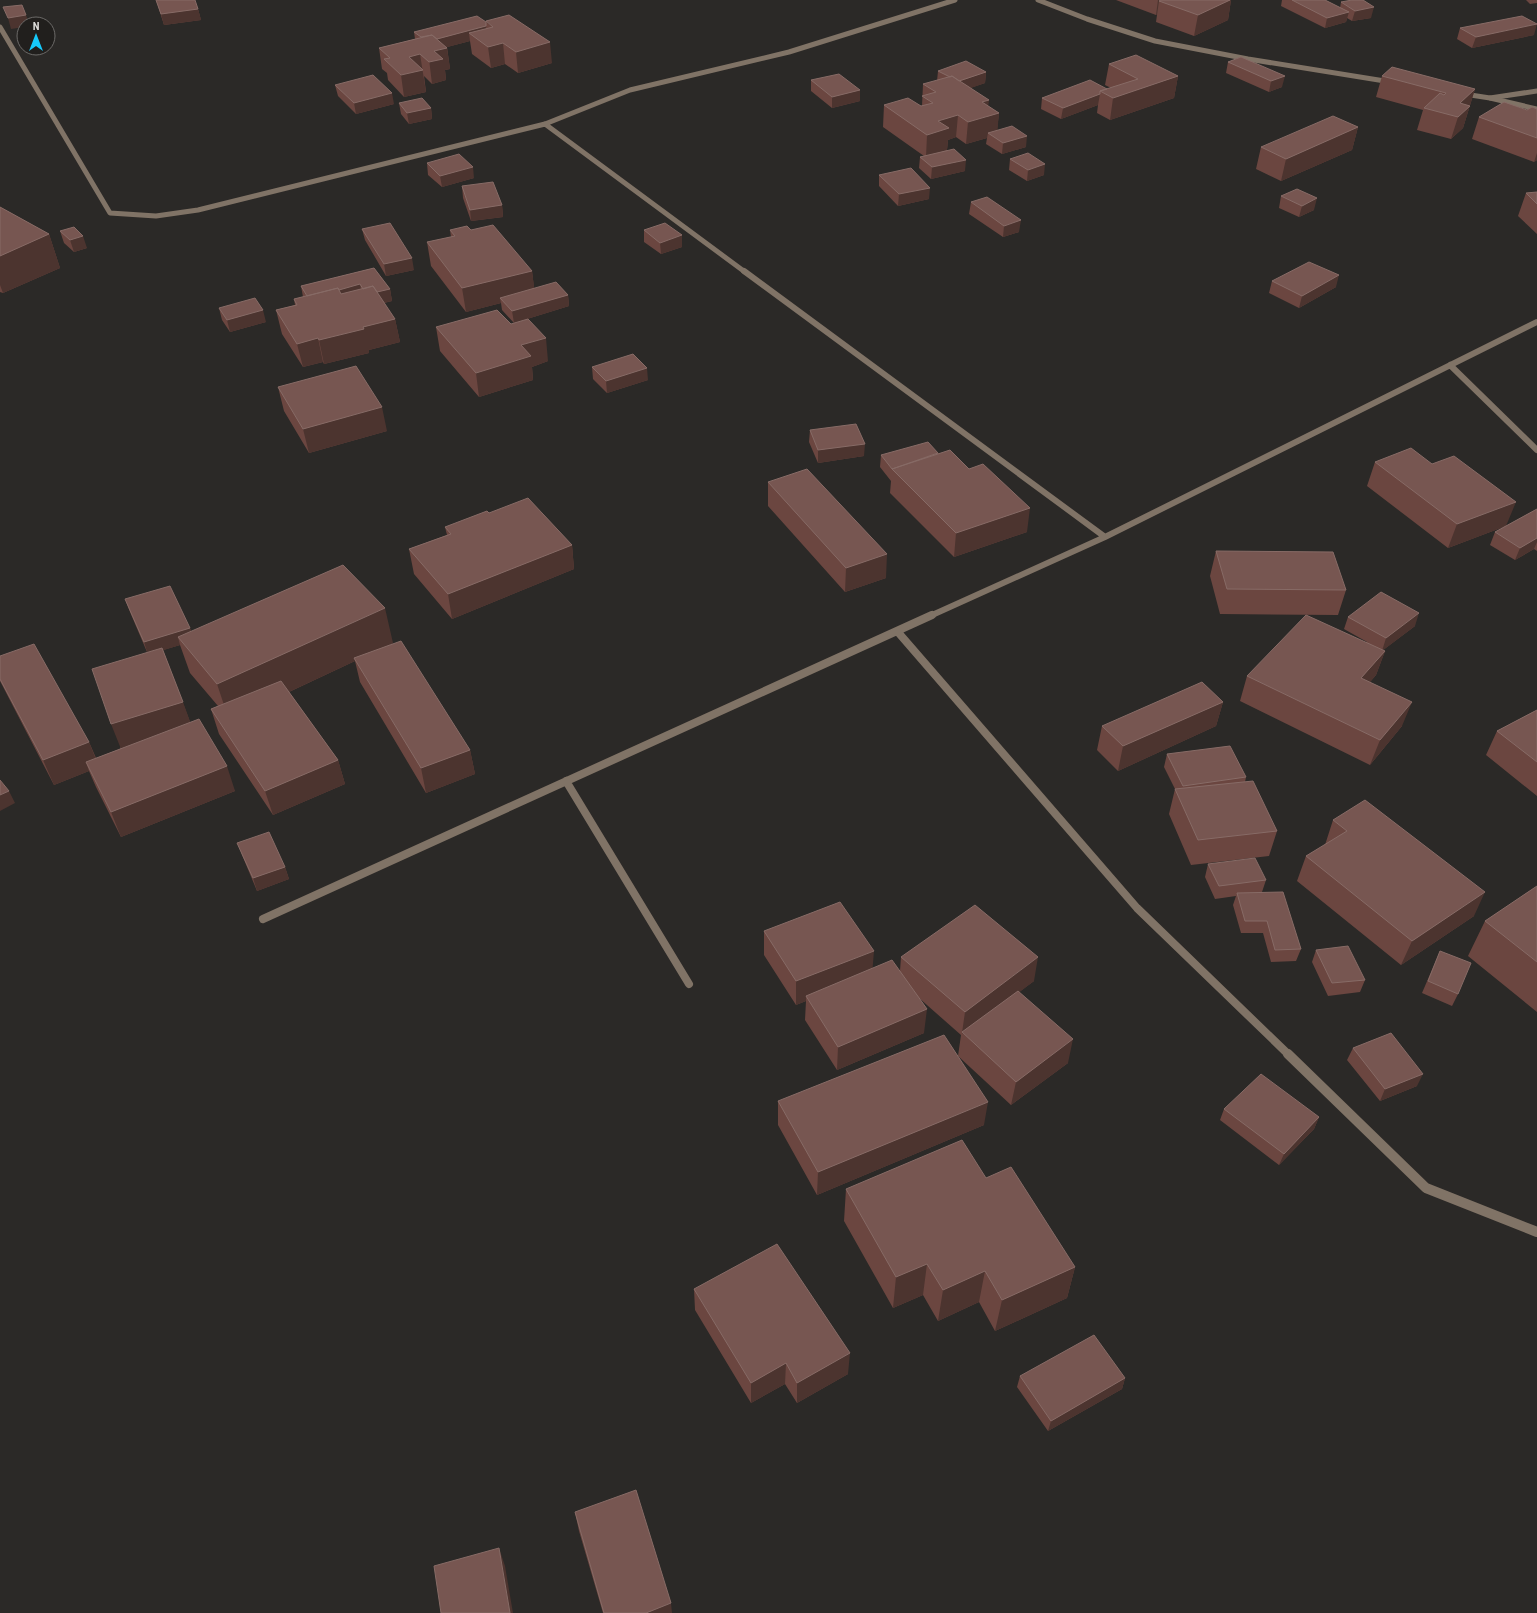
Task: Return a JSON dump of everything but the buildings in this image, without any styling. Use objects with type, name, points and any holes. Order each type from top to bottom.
[{"type":"street","points":[[0,27],[110,213],[156,216],[198,210],[546,124],[630,90],[789,52],[955,0]]},
{"type":"street","points":[[1038,0],[1087,19],[1155,41],[1248,59],[1399,84]]},
{"type":"street","points":[[1490,98],[1537,91]]},
{"type":"street","points":[[1460,93],[1490,98],[1537,109]]},
{"type":"street","points":[[546,124],[1105,537]]},
{"type":"street","points":[[263,919],[1105,537],[1537,322]]},
{"type":"street","points":[[1450,365],[1537,450]]},
{"type":"street","points":[[897,631],[1137,908],[1426,1188],[1537,1232]]},
{"type":"street","points":[[566,781],[689,984]]}]
